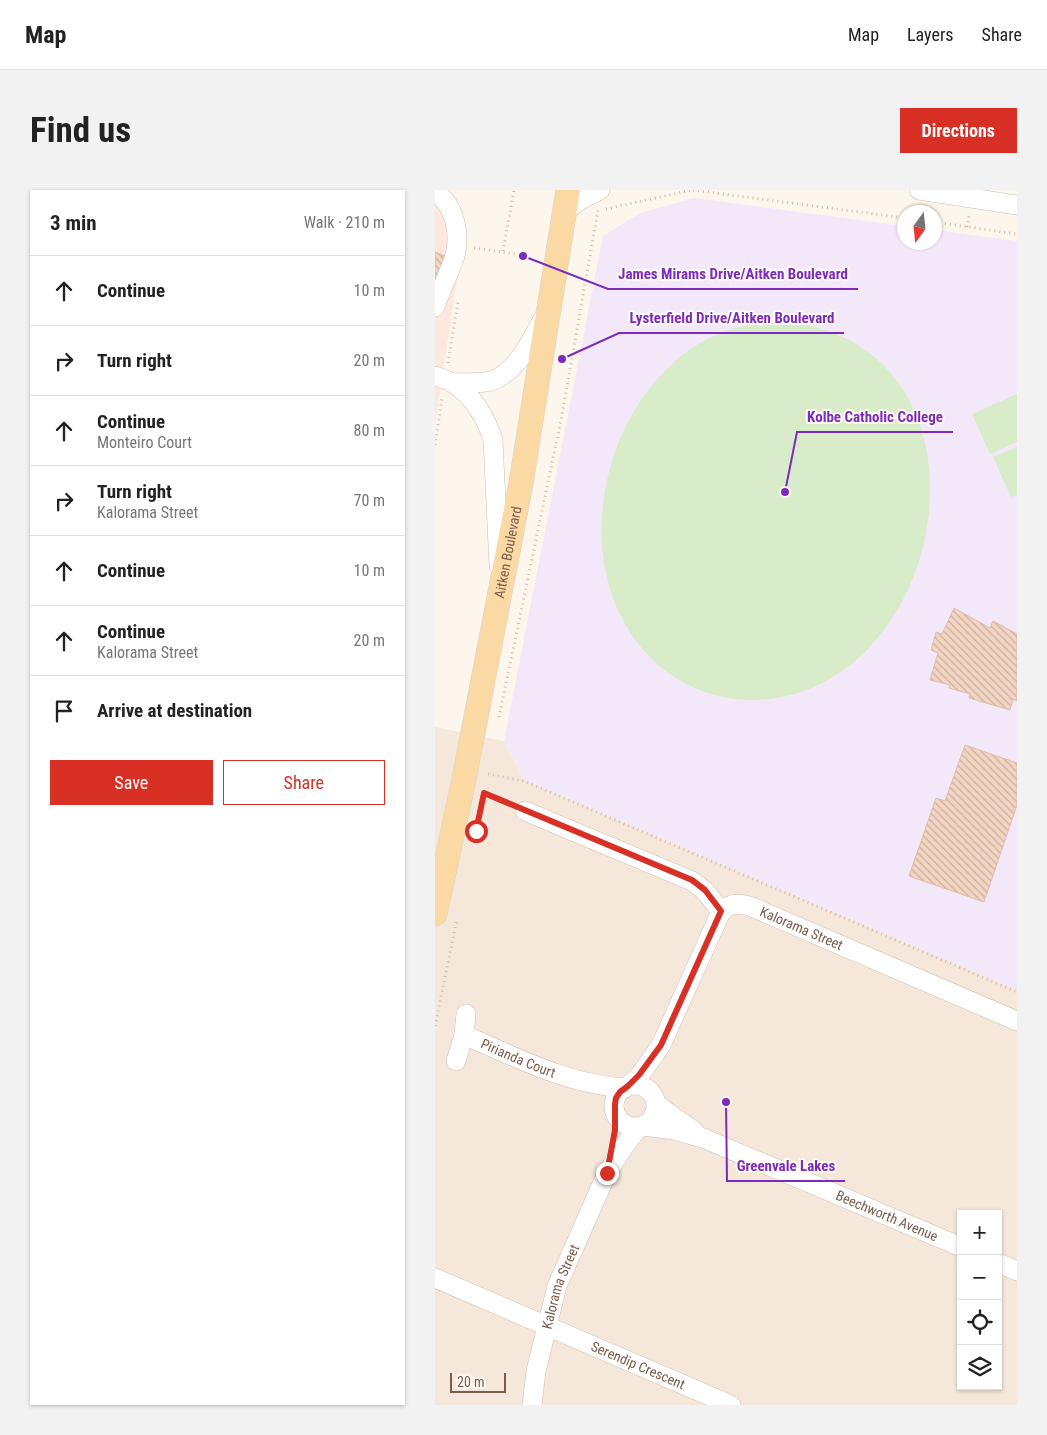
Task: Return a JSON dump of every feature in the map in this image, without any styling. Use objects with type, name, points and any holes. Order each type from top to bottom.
[{"type":"main road","name":"Aitken Boulevard","points":[[446,916],[474,785],[500,589],[520,489],[567,200]]},
{"type":"street","points":[[567,200],[584,198],[600,190]]},
{"type":"street","points":[[919,190],[1005,199]]},
{"type":"street","points":[[435,192],[443,197],[449,205],[454,217],[461,249],[435,307]]},
{"type":"street","points":[[435,203],[461,249]]},
{"type":"street","points":[[444,380],[490,381],[506,374],[522,355],[548,311]]},
{"type":"street","points":[[444,380],[474,403],[487,423],[493,440],[500,589]]},
{"type":"street","points":[[525,811],[692,880],[705,890],[721,911],[661,1045],[655,1072],[656,1102],[654,1117],[642,1126],[626,1125],[615,1113],[616,1098],[639,1075],[661,1045]]},
{"type":"street","name":"Kalorama Street","points":[[721,911],[731,905],[740,903],[753,907],[1017,1021]]},
{"type":"street","points":[[455,1061],[464,1035],[466,1014]]},
{"type":"street","name":"Pirianda Court","points":[[464,1035],[572,1080],[596,1086],[627,1087]]},
{"type":"street","name":"Pirianda Court","points":[[572,1080],[600,1098],[615,1113]]},
{"type":"street","points":[[627,1087],[635,1085],[648,1089],[656,1102]]},
{"type":"street","name":"Beechworth Avenue","points":[[656,1102],[703,1138]]},
{"type":"street","name":"Kalorama Street","points":[[607,1173],[615,1130],[615,1113]]},
{"type":"street","name":"Kalorama Street","points":[[532,1405],[536,1371],[557,1286],[607,1173],[623,1147],[642,1126]]},
{"type":"street","name":"Beechworth Avenue","points":[[642,1126],[674,1130],[703,1138],[957,1245]]},
{"type":"street","points":[[1002,1265],[1017,1271]]},
{"type":"street","name":"Serendip Crescent","points":[[435,1278],[731,1405]]},
{"type":"path","points":[[503,252],[514,190]]},
{"type":"path","points":[[499,718],[562,415],[598,211],[693,190],[897,217]]},
{"type":"path","points":[[942,223],[1017,234]]},
{"type":"path","points":[[461,249],[523,255]]},
{"type":"path","points":[[435,445],[459,294]]},
{"type":"path","points":[[487,780],[488,774],[524,781],[1017,992]]},
{"type":"path","points":[[474,785],[484,793],[525,811]]},
{"type":"path","points":[[474,785],[484,793]]},
{"type":"path","points":[[482,803],[484,793]]},
{"type":"path","points":[[435,1026],[446,916]]},
{"type":"shaded area","points":[[435,190],[448,190],[457,198],[461,217],[462,245],[435,426]]},
{"type":"shaded area","points":[[694,198],[897,225],[897,250],[942,250],[942,231],[1017,241],[1017,990],[524,780],[504,741],[603,236],[640,213]]},
{"type":"shaded area","points":[[435,727],[504,741],[524,780],[1017,990],[1017,1405],[435,1405]]},
{"type":"green space","points":[[767,322],[828,331],[875,357],[907,396],[925,444],[930,498],[921,553],[900,605],[866,651],[841,672],[814,687],[784,697],[751,700],[728,698],[705,692],[683,682],[663,669],[631,634],[611,592],[602,545],[604,498],[616,451],[636,407],[666,370],[703,341],[734,328]]},
{"type":"green space","points":[[1017,394],[1017,442],[990,454],[972,414]]},
{"type":"green space","points":[[1017,447],[1017,495],[1011,497],[993,457]]},
{"type":"building","points":[[435,252],[445,256],[435,281]]},
{"type":"building","points":[[954,608],[990,628],[993,621],[1017,634],[1017,701],[1013,699],[1010,710],[969,698],[970,694],[949,688],[950,685],[930,680],[938,653],[931,650],[936,632],[942,634]]},
{"type":"building","points":[[965,745],[1017,763],[1017,805],[984,902],[909,876],[936,798],[945,801]]},
{"type":"place","name":"James Mirams Drive/Aitken Boulevard","points":[[523,256]]},
{"type":"place","name":"Lysterfield Drive/Aitken Boulevard","points":[[562,359]]},
{"type":"place","name":"Kolbe Catholic College","points":[[785,492]]},
{"type":"place","name":"Greenvale Lakes","points":[[726,1102]]},
{"type":"route","points":[[476,831],[484,793],[692,880],[705,890],[721,911],[661,1045],[639,1075],[616,1098],[615,1130],[607,1173]]}]
